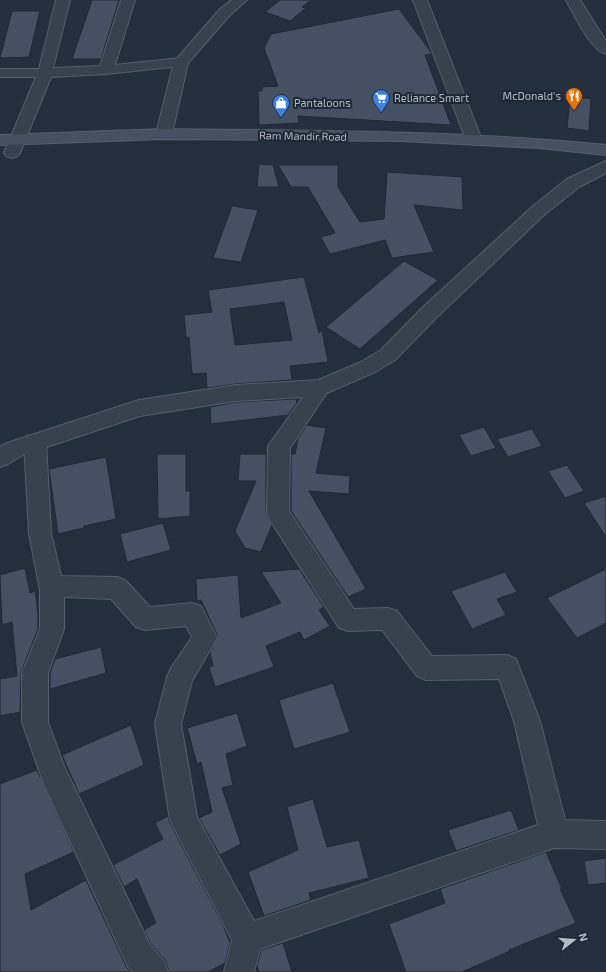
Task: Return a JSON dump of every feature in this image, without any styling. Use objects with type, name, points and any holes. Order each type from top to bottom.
[{"type":"main road","name":"Ram Mandir Road","points":[[0,140],[9,149],[164,134],[401,136],[539,143],[605,152]]},
{"type":"main road","points":[[9,149],[160,146],[437,151],[588,162],[605,152]]},
{"type":"street","points":[[9,149],[45,73],[64,0]]},
{"type":"street","points":[[106,70],[128,0]]},
{"type":"street","points":[[164,134],[181,62],[225,12],[240,0]]},
{"type":"street","points":[[420,0],[474,140]]},
{"type":"street","points":[[573,0],[597,40],[606,50]]},
{"type":"street","points":[[0,73],[45,73],[106,70],[181,62]]},
{"type":"street","points":[[573,183],[588,162]]},
{"type":"street","points":[[0,458],[15,449],[139,408],[236,393],[320,388],[368,367],[388,355],[520,226],[573,183],[606,166]]},
{"type":"street","points":[[320,388],[279,446],[278,512],[348,620],[388,619],[426,668],[507,666],[527,721],[554,834]]},
{"type":"street","points":[[35,442],[40,533],[50,586],[52,629],[35,673],[35,722],[53,772],[139,956],[153,972]]},
{"type":"street","points":[[50,586],[117,588],[145,619],[192,614],[205,638],[180,677],[168,724],[184,820],[247,938],[239,972]]},
{"type":"street","points":[[247,938],[554,834],[606,834]]},
{"type":"building","points":[[92,0],[119,0],[101,59],[72,59]]},
{"type":"building","points":[[280,0],[311,0],[302,7],[306,8],[290,21],[265,12]]},
{"type":"building","points":[[399,9],[432,54],[425,55],[451,125],[298,116],[299,123],[259,125],[258,91],[262,91],[262,87],[278,86],[264,48],[271,34]]},
{"type":"building","points":[[12,11],[40,11],[29,57],[0,58]]},
{"type":"building","points":[[570,96],[591,99],[589,131],[567,128]]},
{"type":"building","points":[[259,164],[273,165],[279,187],[257,187]]},
{"type":"building","points":[[278,165],[338,165],[338,187],[360,222],[384,219],[387,172],[462,177],[463,210],[414,205],[434,252],[392,258],[385,240],[330,254],[321,237],[335,233],[308,187],[291,187]]},
{"type":"building","points":[[232,206],[258,210],[241,262],[213,258]]},
{"type":"building","points":[[404,261],[438,280],[360,349],[326,327]]},
{"type":"building","points":[[304,277],[319,333],[322,330],[328,362],[290,366],[292,380],[236,384],[207,388],[206,373],[192,374],[189,337],[186,338],[184,315],[212,312],[208,290]],"holes":[[[284,302],[292,340],[235,345],[230,309]]]},
{"type":"building","points":[[296,399],[297,403],[288,415],[211,424],[210,407],[236,402]]},
{"type":"building","points":[[307,425],[326,428],[316,473],[350,476],[349,494],[309,491],[366,589],[348,597],[291,511],[291,454],[295,454],[298,438]]},
{"type":"building","points":[[484,427],[496,448],[471,456],[459,435]]},
{"type":"building","points":[[532,429],[542,446],[508,457],[497,439]]},
{"type":"building","points":[[157,454],[186,454],[186,491],[190,491],[190,516],[158,519]]},
{"type":"building","points":[[240,454],[266,454],[266,513],[272,525],[261,552],[245,548],[235,531],[256,481],[238,481]]},
{"type":"building","points":[[106,457],[116,519],[84,526],[84,528],[58,534],[49,469]]},
{"type":"building","points":[[567,465],[584,491],[565,498],[548,471]]},
{"type":"building","points":[[606,496],[606,537],[584,503]]},
{"type":"building","points":[[163,523],[171,550],[127,562],[120,534]]},
{"type":"building","points":[[25,568],[30,593],[35,591],[38,613],[38,629],[21,672],[20,712],[0,716],[0,679],[17,676],[12,622],[2,625],[0,575]]},
{"type":"building","points":[[299,569],[324,607],[319,610],[330,626],[304,640],[300,632],[266,646],[274,667],[215,687],[209,667],[213,666],[210,652],[218,637],[201,600],[197,601],[196,579],[238,575],[241,618],[281,603],[261,572]]},
{"type":"building","points":[[606,569],[606,623],[577,638],[547,598]]},
{"type":"building","points":[[505,572],[517,592],[497,599],[506,615],[472,629],[451,591]]},
{"type":"building","points":[[101,647],[106,673],[50,689],[50,673],[55,659]]},
{"type":"building","points":[[333,683],[350,732],[294,749],[279,700]]},
{"type":"building","points":[[237,713],[247,746],[226,754],[233,785],[222,788],[241,844],[220,855],[199,818],[212,812],[201,762],[197,764],[187,728]]},
{"type":"building","points":[[131,725],[144,765],[79,794],[62,755]]},
{"type":"building","points":[[37,770],[74,852],[25,874],[31,910],[86,880],[127,968],[131,972],[0,972],[0,784]]},
{"type":"building","points":[[313,799],[327,847],[359,840],[369,878],[309,893],[311,900],[264,916],[248,872],[298,850],[287,807]]},
{"type":"building","points":[[511,810],[519,830],[456,851],[448,830]]},
{"type":"building","points":[[168,816],[169,821],[224,927],[230,943],[225,963],[208,972],[169,972],[165,960],[151,944],[144,930],[156,923],[137,879],[124,887],[113,865],[163,839],[155,823]]},
{"type":"building","points":[[546,852],[562,889],[560,889],[576,923],[509,950],[510,951],[462,972],[406,972],[389,924],[445,903],[440,889]]},
{"type":"building","points":[[606,858],[606,883],[588,885],[584,861]]},
{"type":"building","points":[[283,943],[292,972],[259,972],[257,966],[261,950]]},
{"type":"place","name":"McDonald's","points":[[574,111]]},
{"type":"place","name":"Reliance Smart","points":[[381,113]]},
{"type":"place","name":"Pantaloons","points":[[281,118]]}]
